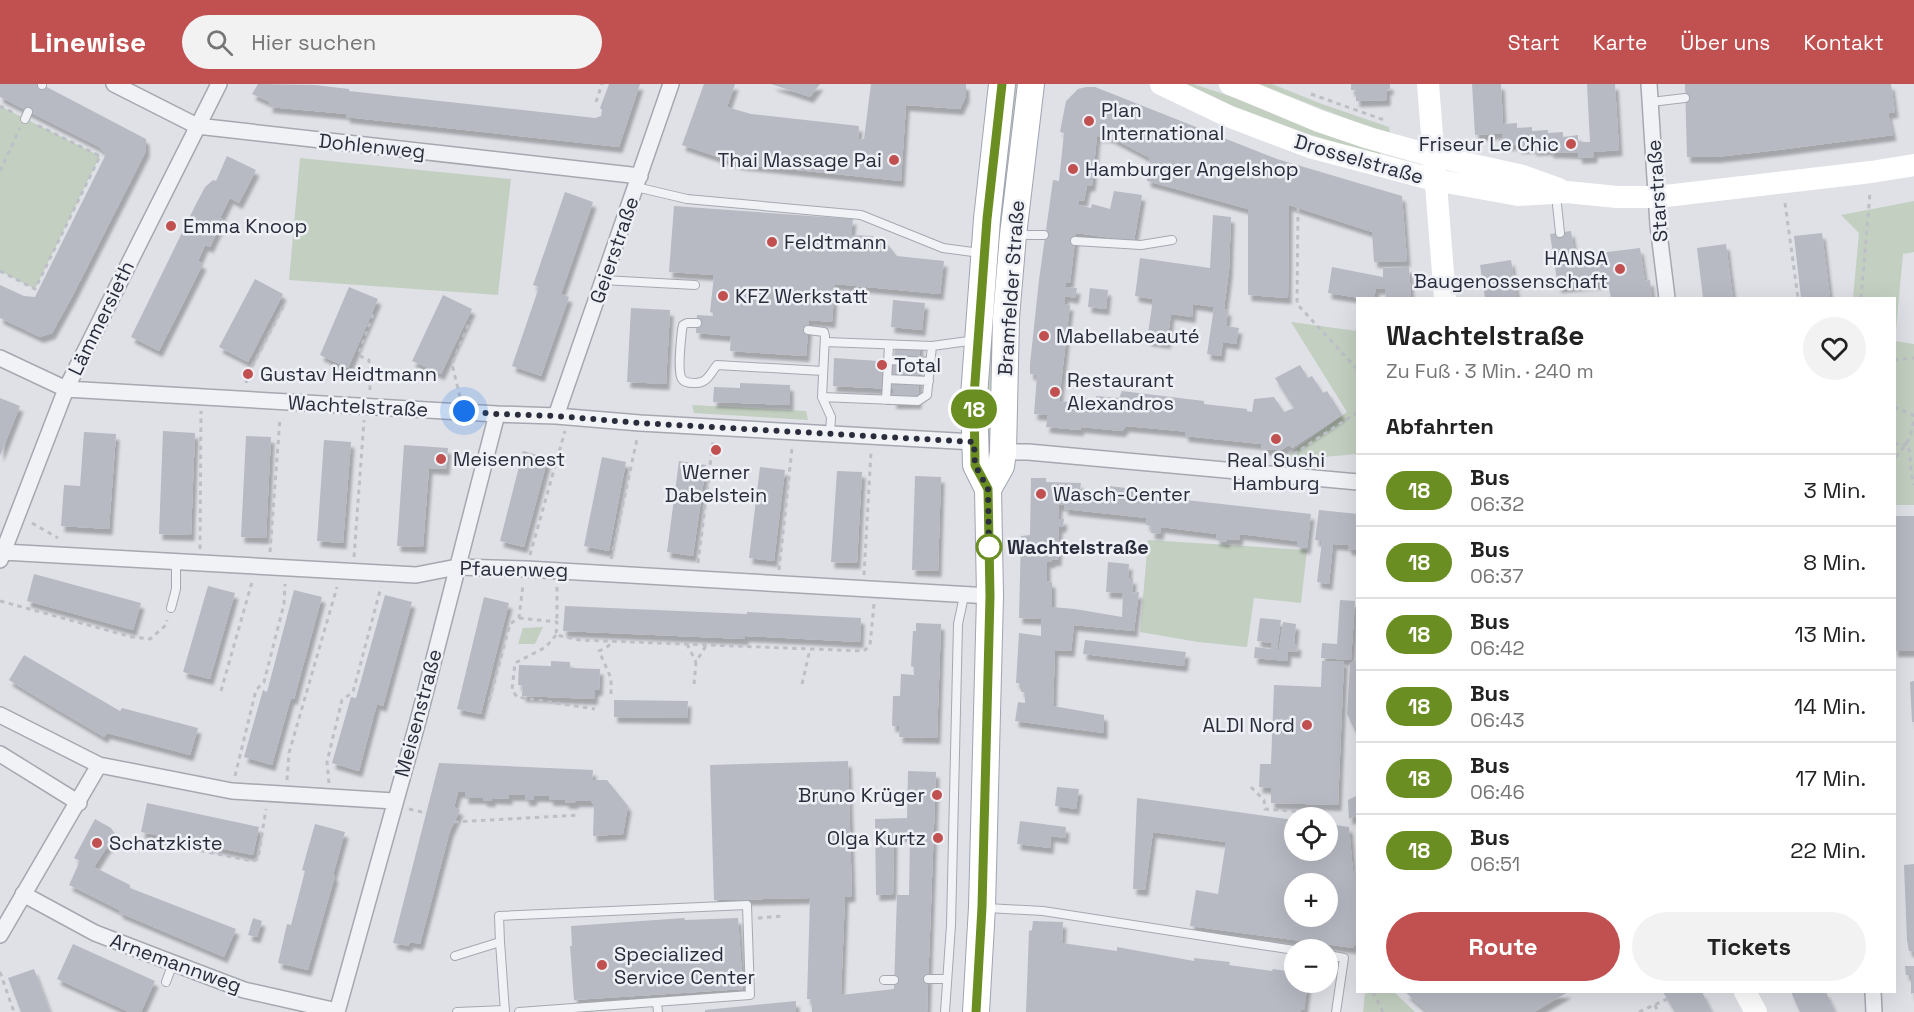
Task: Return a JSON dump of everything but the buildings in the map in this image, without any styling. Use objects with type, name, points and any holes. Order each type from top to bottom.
[{"type":"main road","name":"Bramfelder Straße","points":[[976,1012],[982,907],[990,596],[988,489],[975,465],[974,396],[984,254],[1002,84]]},
{"type":"main road","name":"Bramfelder Straße","points":[[988,489],[1001,466],[1003,452],[1006,318],[1013,235],[1031,84]]},
{"type":"main road","name":"Drosselstraße","points":[[1161,84],[1228,116],[1310,147],[1435,180],[1518,195],[1561,193],[1657,197],[1914,165]]},
{"type":"main road","name":"Drosselstraße","points":[[1230,84],[1318,121],[1433,156],[1523,176],[1561,193]]},
{"type":"main road","points":[[1428,84],[1445,297]]},
{"type":"main road","points":[[1746,993],[1756,1012]]},
{"type":"street","name":"Dohlenweg","points":[[114,84],[196,126],[638,182]]},
{"type":"street","name":"Lämmersieth","points":[[2,556],[66,389],[219,84]]},
{"type":"street","name":"Geierstraße","points":[[556,416],[671,84]]},
{"type":"street","name":"Starstraße","points":[[1649,84],[1660,242],[1667,297]]},
{"type":"street","name":"Wachtelstraße","points":[[0,358],[66,389],[974,442]]},
{"type":"street","name":"Meisenstraße","points":[[337,1012],[418,721],[496,414]]},
{"type":"street","points":[[1003,452],[1028,452],[1356,482]]},
{"type":"street","name":"Pfauenweg","points":[[2,556],[176,561],[416,575],[456,567],[608,572],[990,596]]},
{"type":"street","points":[[0,715],[99,765],[232,791],[394,801]]},
{"type":"street","points":[[0,754],[79,803]]},
{"type":"street","points":[[0,934],[79,803],[99,765]]},
{"type":"street","name":"Arnemannweg","points":[[23,894],[95,933],[244,990],[337,1012]]},
{"type":"street","points":[[1874,993],[1874,1012]]},
{"type":"lane","points":[[1651,102],[1685,98]]},
{"type":"lane","points":[[638,182],[687,199],[861,215],[943,248],[984,254]]},
{"type":"lane","points":[[1560,233],[1561,193]]},
{"type":"lane","points":[[1013,235],[1044,236]]},
{"type":"lane","points":[[1075,241],[1141,245],[1172,240]]},
{"type":"lane","points":[[603,280],[694,285]]},
{"type":"lane","points":[[697,323],[683,325],[680,373],[682,380],[689,383],[700,383],[709,377],[717,365],[823,371]]},
{"type":"lane","points":[[808,330],[824,333],[822,397],[831,417],[830,434]]},
{"type":"lane","points":[[825,342],[932,346],[978,340]]},
{"type":"lane","points":[[886,400],[889,345]]},
{"type":"lane","points":[[822,397],[918,401],[924,399],[927,395],[932,346]]},
{"type":"lane","points":[[888,360],[931,362]]},
{"type":"lane","points":[[887,379],[929,381]]},
{"type":"lane","points":[[171,608],[176,589],[176,561]]},
{"type":"lane","points":[[945,1012],[956,746],[958,624],[964,596]]},
{"type":"lane","points":[[457,1012],[505,1011],[499,916],[747,905],[750,995],[519,1012]]},
{"type":"lane","points":[[982,907],[1043,911],[1284,948]]},
{"type":"lane","points":[[455,956],[500,942]]},
{"type":"lane","points":[[1336,1012],[1344,958],[1338,957]]},
{"type":"lane","points":[[166,982],[173,963]]},
{"type":"lane","points":[[928,980],[947,979]]},
{"type":"lane","points":[[884,981],[894,980]]},
{"type":"lane","points":[[657,1003],[658,1012]]},
{"type":"path","points":[[596,102],[602,84]]},
{"type":"path","points":[[0,106],[27,115],[100,156],[35,288],[0,271]]},
{"type":"path","points":[[0,171],[27,115]]},
{"type":"path","points":[[1861,297],[1869,225],[1871,172]]},
{"type":"path","points":[[1783,183],[1798,297]]},
{"type":"path","points":[[1298,207],[1297,304],[1356,368]]},
{"type":"path","points":[[242,399],[248,374],[284,304]]},
{"type":"path","points":[[287,793],[289,753],[347,571],[368,407],[369,360],[358,355],[374,312]]},
{"type":"path","points":[[464,411],[452,364],[470,320]]},
{"type":"path","points":[[1896,360],[1914,358]]},
{"type":"path","points":[[200,563],[201,397]]},
{"type":"path","points":[[221,690],[263,566],[281,402]]},
{"type":"path","points":[[1896,408],[1913,415],[1914,430],[1908,444],[1896,457]]},
{"type":"path","points":[[1260,472],[1283,462],[1356,413]]},
{"type":"path","points":[[608,572],[640,423]]},
{"type":"path","points":[[696,579],[715,428]]},
{"type":"path","points":[[778,583],[794,432]]},
{"type":"path","points":[[556,634],[580,640],[864,651],[870,645],[872,437]]},
{"type":"path","points":[[1896,444],[1908,444]]},
{"type":"path","points":[[1908,444],[1914,485]]},
{"type":"path","points":[[18,515],[59,539]]},
{"type":"path","points":[[232,791],[256,690],[264,682],[284,604],[286,568]]},
{"type":"path","points":[[557,570],[556,634],[546,647],[515,663],[512,690],[517,697],[595,709]]},
{"type":"path","points":[[331,797],[327,762],[342,700],[353,692],[385,573]]},
{"type":"path","points":[[0,602],[132,637],[150,639],[166,625],[171,608]]},
{"type":"path","points":[[519,618],[557,622]]},
{"type":"path","points":[[611,694],[611,678],[599,651],[614,641]]},
{"type":"path","points":[[687,644],[696,662]]},
{"type":"path","points":[[694,684],[696,662],[707,645]]},
{"type":"path","points":[[802,684],[810,649]]},
{"type":"path","points":[[1251,787],[1264,800],[1265,808],[1284,810]]},
{"type":"path","points":[[156,842],[253,861],[258,858],[269,793]]},
{"type":"path","points":[[454,822],[580,816]]},
{"type":"path","points":[[748,919],[784,916]]},
{"type":"path","points":[[0,972],[14,1012]]},
{"type":"path","points":[[1374,993],[1383,1012]]},
{"type":"path","points":[[1639,1012],[1667,999]]},
{"type":"path","points":[[1655,1005],[1658,1012]]},
{"type":"green space","points":[[1012,84],[1018,84],[1001,210],[1001,251],[992,367],[990,470],[986,471],[984,372]]},
{"type":"green space","points":[[1182,84],[1193,84],[1236,98],[1380,150],[1381,157],[1255,116]]},
{"type":"green space","points":[[1258,84],[1272,84],[1389,127],[1390,133],[1366,126]]},
{"type":"green space","points":[[0,106],[100,156],[35,289],[0,271]]},
{"type":"green space","points":[[300,158],[511,179],[498,295],[289,280]]},
{"type":"green space","points":[[1914,201],[1914,252],[1903,254],[1896,330],[1896,297],[1853,297],[1859,233],[1841,215]]},
{"type":"green space","points":[[1291,322],[1356,331],[1356,454],[1279,461],[1347,412]]},
{"type":"green space","points":[[1896,341],[1914,344],[1914,505],[1896,505]]},
{"type":"green space","points":[[692,405],[806,411],[808,420],[694,413]]},
{"type":"green space","points":[[1148,540],[1307,550],[1301,603],[1254,598],[1247,647],[1198,642],[1140,632]]},
{"type":"green space","points":[[543,627],[535,644],[518,644],[523,628]]},
{"type":"green space","points":[[1365,993],[1395,993],[1415,1012],[1363,1012]]},
{"type":"bus line","name":"18","points":[[976,1012],[982,907],[990,596],[988,489],[975,465],[974,396],[987,219],[1002,84]]},
{"type":"place","name":"Plan International","points":[[1089,121]]},
{"type":"place","name":"Friseur Le Chic","points":[[1571,144]]},
{"type":"place","name":"Thai Massage Pai","points":[[894,160]]},
{"type":"place","name":"Hamburger Angelshop","points":[[1073,169]]},
{"type":"place","name":"Emma Knoop","points":[[171,226]]},
{"type":"place","name":"Feldtmann","points":[[772,242]]},
{"type":"place","name":"HANSA Baugenossenschaft","points":[[1620,269]]},
{"type":"place","name":"KFZ Werkstatt","points":[[723,296]]},
{"type":"place","name":"Mabellabeauté","points":[[1044,336]]},
{"type":"place","name":"Total","points":[[882,365]]},
{"type":"place","name":"Gustav Heidtmann","points":[[248,374]]},
{"type":"place","name":"Restaurant Alexandros","points":[[1055,392]]},
{"type":"place","name":"Real Sushi Hamburg","points":[[1276,439]]},
{"type":"place","name":"Werner Dabelstein","points":[[716,450]]},
{"type":"place","name":"Meisennest","points":[[441,459]]},
{"type":"place","name":"Wasch-Center","points":[[1041,494]]},
{"type":"place","name":"Wachtelstraße","points":[[989,547]]},
{"type":"place","name":"ALDI Nord","points":[[1307,725]]},
{"type":"place","name":"Bruno Krüger","points":[[937,795]]},
{"type":"place","name":"Olga Kurtz","points":[[938,838]]},
{"type":"place","name":"Schatzkiste","points":[[97,843]]},
{"type":"place","name":"Specialized Service Center","points":[[602,965]]},
{"type":"route","points":[[464,411],[974,442],[975,465],[988,489],[989,547]]}]
